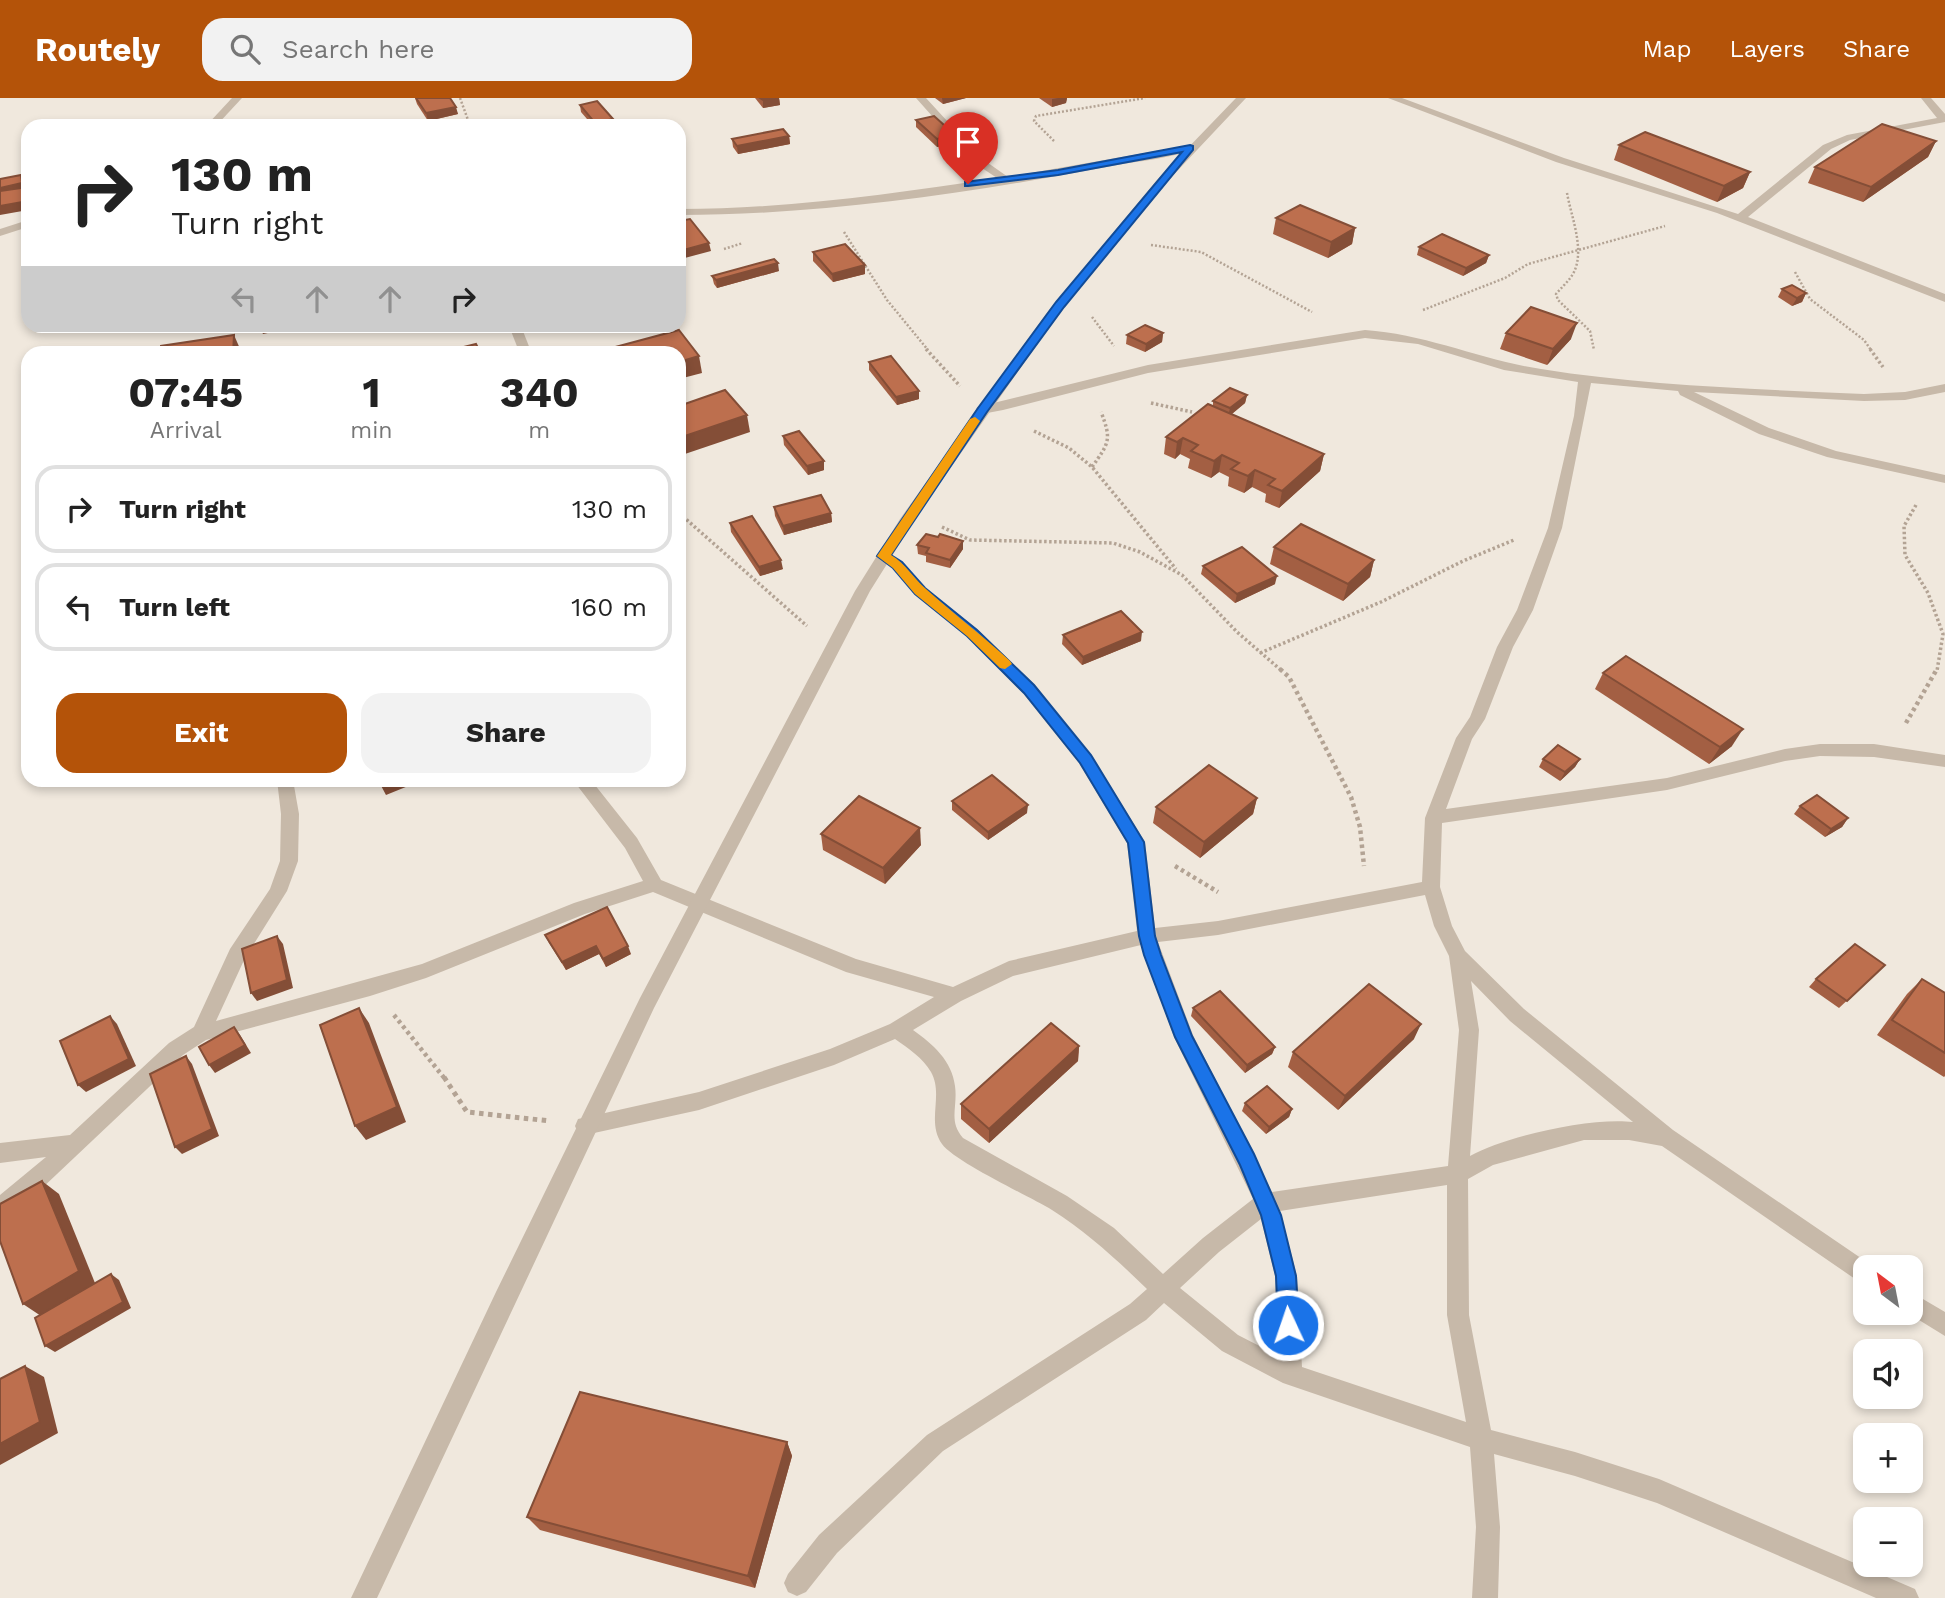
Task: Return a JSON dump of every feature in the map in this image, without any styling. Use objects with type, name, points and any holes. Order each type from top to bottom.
[{"type":"street","points":[[218,119],[237,98]]},
{"type":"street","points":[[921,98],[977,160],[1006,180]]},
{"type":"street","points":[[364,1598],[586,1125],[697,902],[883,556],[982,410],[1112,240],[1190,148],[1241,98]]},
{"type":"street","points":[[1394,98],[1560,160],[1721,211],[1945,298]]},
{"type":"street","points":[[1740,219],[1827,147],[1847,138],[1944,119],[1926,98]]},
{"type":"street","points":[[686,212],[750,212],[848,202],[1058,173],[1190,148]]},
{"type":"street","points":[[0,233],[21,226]]},
{"type":"street","points":[[982,410],[1013,405],[1107,378],[1200,358],[1365,334],[1392,335],[1427,342],[1501,366],[1585,380],[1908,398],[1945,388]]},
{"type":"street","points":[[1485,1598],[1488,1527],[1481,1438],[1458,1315],[1458,1174],[1469,1030],[1458,956],[1443,926],[1431,887],[1434,818],[1464,738],[1477,719],[1505,647],[1525,610],[1555,528],[1578,428],[1585,380]]},
{"type":"street","points":[[1675,387],[1764,431],[1821,450],[1945,479]]},
{"type":"street","points":[[883,556],[898,565],[920,591],[972,633],[1029,689],[1085,759],[1136,842],[1147,936],[1184,1037],[1247,1160],[1271,1215],[1286,1276],[1291,1375]]},
{"type":"street","points":[[1434,818],[1524,802],[1670,784],[1802,752],[1842,748],[1888,751],[1945,761]]},
{"type":"street","points":[[201,1033],[237,954],[278,891],[289,861],[286,787]]},
{"type":"street","points":[[587,787],[630,839],[654,885]]},
{"type":"street","points":[[0,1208],[33,1184],[148,1073],[176,1049],[201,1033],[370,988],[426,970],[580,908],[654,885],[724,916],[853,966],[954,995]]},
{"type":"street","points":[[586,1125],[699,1101],[834,1056],[897,1030],[954,995],[1009,969],[1147,936],[1218,928],[1431,887]]},
{"type":"street","points":[[1458,956],[1517,1015],[1666,1137],[1853,1264]]},
{"type":"street","points":[[897,1030],[931,1057],[943,1076],[945,1095],[942,1123],[945,1135],[956,1145],[1059,1203],[1106,1235],[1163,1289],[1230,1343],[1291,1375],[1481,1438],[1659,1491],[1906,1598]]},
{"type":"street","points":[[797,1583],[836,1535],[935,1443],[1138,1312],[1211,1245],[1265,1203],[1458,1174],[1488,1157],[1584,1131],[1629,1130],[1666,1137]]},
{"type":"street","points":[[0,1153],[75,1144]]},
{"type":"street","points":[[1923,1311],[1945,1325]]},
{"type":"path","points":[[460,98],[468,119]]},
{"type":"path","points":[[1058,173],[1056,145],[1034,121],[1036,116],[1061,109],[1122,104],[1144,98]]},
{"type":"path","points":[[1560,160],[1573,211],[1578,262],[1573,274],[1556,294],[1558,300],[1590,331],[1595,351],[1585,380]]},
{"type":"path","points":[[848,202],[839,224],[869,268],[872,279],[919,341],[982,410]]},
{"type":"path","points":[[1422,310],[1506,278],[1528,264],[1721,211]]},
{"type":"path","points":[[1772,231],[1810,299],[1864,340],[1908,398]]},
{"type":"path","points":[[1112,240],[1201,252],[1253,281],[1296,300],[1317,314]]},
{"type":"path","points":[[1030,428],[1069,448],[1092,467],[1120,505],[1182,575],[1260,653],[1289,677],[1351,797],[1360,828],[1367,898]]},
{"type":"path","points":[[1888,751],[1937,673],[1943,634],[1928,593],[1905,555],[1904,526],[1917,504],[1926,500]]},
{"type":"path","points":[[936,516],[942,527],[970,540],[1113,543],[1140,552],[1182,575]]},
{"type":"path","points":[[686,519],[832,648]]},
{"type":"path","points":[[1260,653],[1294,635],[1381,602],[1490,548],[1555,528]]},
{"type":"path","points":[[1136,842],[1265,919]]},
{"type":"path","points":[[370,988],[430,1058],[467,1112],[586,1125]]},
{"type":"building","points":[[416,98],[450,98],[456,107],[426,113]]},
{"type":"building","points":[[597,101],[613,119],[592,119],[580,105]]},
{"type":"building","points":[[934,116],[955,135],[937,139],[916,120]]},
{"type":"building","points":[[1882,124],[1936,141],[1871,187],[1815,167]]},
{"type":"building","points":[[783,129],[789,136],[737,146],[732,139]]},
{"type":"building","points":[[1645,132],[1750,172],[1724,186],[1619,145]]},
{"type":"building","points":[[21,175],[21,183],[0,188],[0,179]]},
{"type":"building","points":[[21,188],[21,202],[0,206],[0,191]]},
{"type":"building","points":[[1300,205],[1355,228],[1331,242],[1276,218]]},
{"type":"building","points":[[690,219],[709,243],[686,249],[686,220]]},
{"type":"building","points":[[1442,234],[1489,255],[1466,268],[1419,247]]},
{"type":"building","points":[[845,244],[865,265],[832,274],[813,252]]},
{"type":"building","points":[[774,259],[778,263],[716,280],[712,276]]},
{"type":"building","points":[[1792,285],[1806,293],[1797,298],[1782,289]]},
{"type":"building","points":[[1531,307],[1577,323],[1553,349],[1506,333]]},
{"type":"building","points":[[1145,325],[1163,333],[1146,344],[1127,335]]},
{"type":"building","points":[[668,333],[681,333],[699,356],[686,360],[686,346],[619,346]]},
{"type":"building","points":[[234,335],[233,346],[161,346]]},
{"type":"building","points":[[891,356],[919,391],[896,397],[869,362]]},
{"type":"building","points":[[1230,388],[1247,395],[1230,408],[1213,401]]},
{"type":"building","points":[[725,390],[747,415],[686,436],[686,404]]},
{"type":"building","points":[[1208,404],[1324,454],[1282,491],[1268,485],[1275,479],[1255,470],[1248,476],[1231,469],[1239,463],[1222,455],[1214,461],[1191,451],[1198,445],[1183,438],[1177,442],[1166,437]]},
{"type":"building","points":[[799,431],[824,461],[807,466],[783,436]]},
{"type":"building","points":[[821,495],[831,513],[783,526],[774,507]]},
{"type":"building","points":[[752,516],[781,560],[759,567],[730,523]]},
{"type":"building","points":[[1301,524],[1374,560],[1348,584],[1274,547]]},
{"type":"building","points":[[926,534],[938,537],[940,534],[963,541],[950,560],[926,553],[929,548],[917,545]]},
{"type":"building","points":[[1242,547],[1277,576],[1237,594],[1203,566]]},
{"type":"building","points":[[1121,611],[1142,632],[1083,657],[1063,635]]},
{"type":"building","points":[[1626,656],[1743,729],[1720,747],[1603,673]]},
{"type":"building","points":[[1558,745],[1580,759],[1565,772],[1543,759]]},
{"type":"building","points":[[1209,765],[1257,798],[1204,842],[1156,807]]},
{"type":"building","points":[[992,775],[1028,805],[988,832],[952,801]]},
{"type":"building","points":[[1817,795],[1848,818],[1831,829],[1800,806]]},
{"type":"building","points":[[859,796],[920,828],[883,868],[821,834]]},
{"type":"building","points":[[607,907],[628,946],[603,959],[596,946],[562,962],[545,935]]},
{"type":"building","points":[[277,936],[287,980],[251,993],[242,949]]},
{"type":"building","points":[[1855,944],[1885,965],[1847,1001],[1816,979]]},
{"type":"building","points":[[1922,979],[1945,993],[1945,1053],[1892,1020]]},
{"type":"building","points":[[1369,984],[1421,1024],[1345,1096],[1293,1052]]},
{"type":"building","points":[[1220,991],[1275,1047],[1247,1065],[1193,1008]]},
{"type":"building","points":[[359,1008],[397,1107],[355,1126],[320,1025]]},
{"type":"building","points":[[110,1016],[129,1059],[78,1085],[60,1041]]},
{"type":"building","points":[[1051,1023],[1079,1046],[989,1129],[961,1104]]},
{"type":"building","points":[[234,1027],[245,1045],[209,1065],[199,1047]]},
{"type":"building","points":[[186,1056],[212,1129],[175,1147],[150,1074]]},
{"type":"building","points":[[1267,1086],[1292,1109],[1269,1127],[1245,1103]]},
{"type":"building","points":[[42,1181],[79,1271],[23,1304],[0,1241],[0,1204]]},
{"type":"building","points":[[111,1274],[123,1302],[45,1346],[35,1318]]},
{"type":"building","points":[[25,1366],[40,1422],[0,1444],[0,1379]]},
{"type":"building","points":[[580,1392],[787,1442],[748,1576],[527,1517]]},
{"type":"slow traffic","points":[[975,421],[883,556],[898,565],[920,591],[1005,664]]},
{"type":"route","points":[[968,184],[1058,173],[1190,148],[1060,305],[982,410],[883,556],[898,565],[920,591],[972,633],[1029,689],[1085,759],[1136,842],[1147,936],[1184,1037],[1247,1160],[1271,1215],[1286,1276],[1288,1325]]}]
